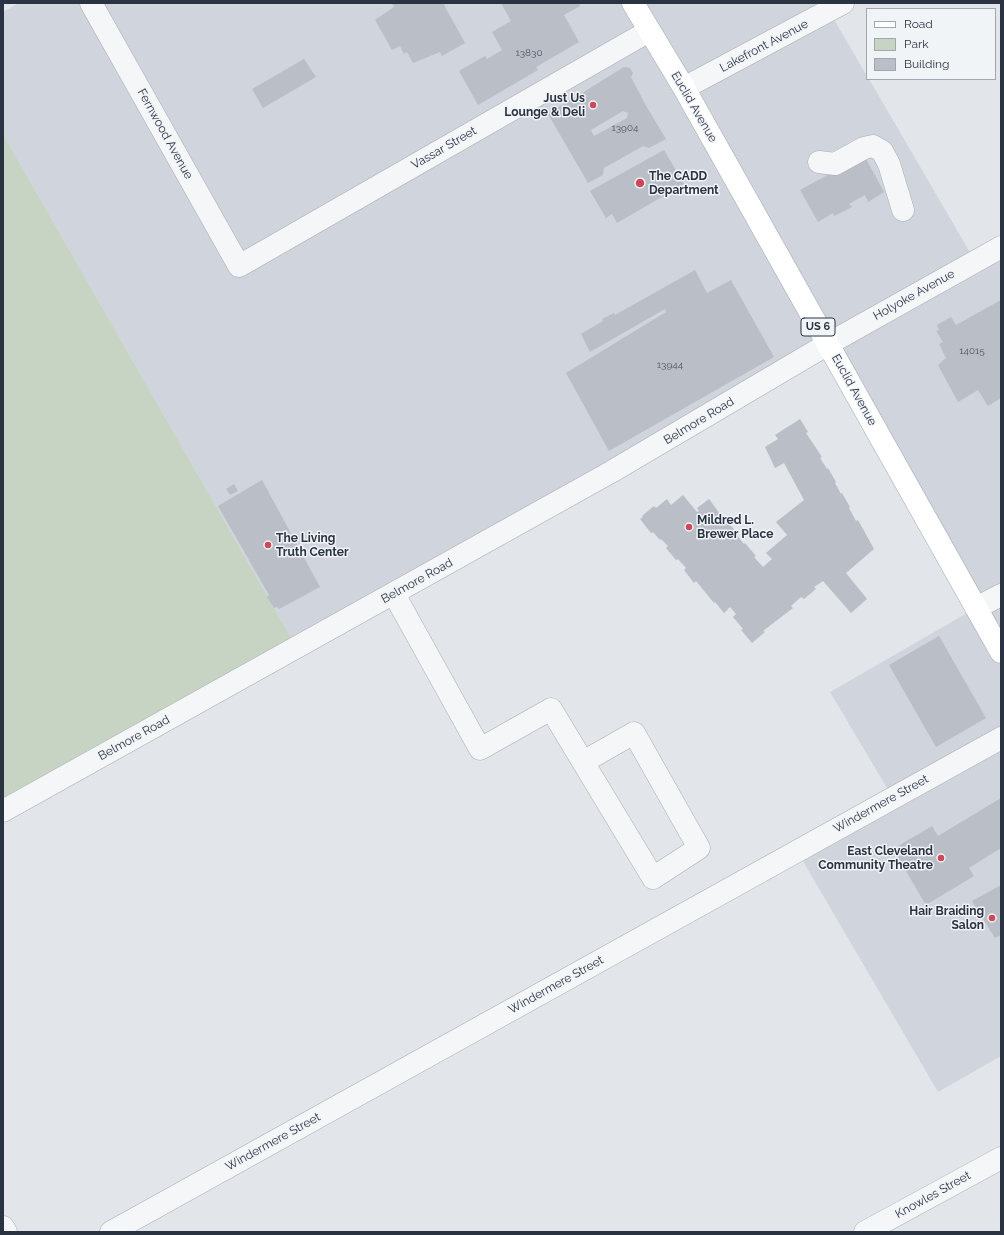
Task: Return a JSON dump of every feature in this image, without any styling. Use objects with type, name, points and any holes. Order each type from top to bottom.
[{"type":"main road","name":"Euclid Avenue","points":[[633,3],[684,88],[1001,652]]},
{"type":"street","name":"Fernwood Avenue","points":[[92,3],[239,266]]},
{"type":"street","name":"Lakefront Avenue","points":[[684,88],[843,3]]},
{"type":"street","name":"Vassar Street","points":[[239,266],[649,31]]},
{"type":"street","points":[[819,162],[835,164],[864,148],[873,146],[882,151],[890,164],[903,210]]},
{"type":"street","name":"Holyoke Avenue","points":[[828,344],[1001,247]]},
{"type":"street","name":"Belmore Road","points":[[3,811],[611,472],[828,344]]},
{"type":"street","points":[[394,594],[480,749],[551,709],[653,878],[699,848],[634,733],[583,762]]},
{"type":"street","points":[[976,608],[1001,595]]},
{"type":"street","name":"Windermere Street","points":[[111,1232],[1001,738]]},
{"type":"street","name":"Knowles Street","points":[[865,1232],[1001,1158]]},
{"type":"street","points":[[3,1228],[6,1232]]},
{"type":"shaded area","points":[[19,3],[843,3],[829,11],[866,74],[866,80],[870,80],[975,261],[1001,247],[1001,1056],[938,1092],[797,851],[893,798],[830,692],[976,608],[828,344],[293,641],[3,134],[3,12]]},
{"type":"green space","points":[[3,134],[293,641],[3,803]]},
{"type":"building","points":[[392,3],[447,3],[444,5],[465,43],[442,56],[440,52],[413,63],[407,52],[404,54],[400,46],[392,50],[375,20],[394,7]]},
{"type":"building","points":[[501,3],[579,3],[580,6],[564,15],[579,42],[536,67],[538,70],[478,105],[459,71],[485,56],[487,59],[502,50],[492,32],[511,21]]},
{"type":"building","points":[[304,59],[316,77],[263,108],[252,89]]},
{"type":"building","points":[[624,67],[630,68],[633,73],[631,77],[666,139],[649,148],[643,146],[604,168],[603,175],[588,183],[548,114]],"holes":[[[623,111],[628,113],[627,118],[594,136],[591,130]]]},
{"type":"building","points":[[664,150],[684,184],[617,223],[612,214],[606,218],[590,191]]},
{"type":"building","points":[[864,155],[884,192],[868,202],[865,195],[849,204],[852,207],[834,216],[833,213],[818,222],[800,190]]},
{"type":"building","points":[[695,270],[707,293],[731,280],[774,357],[609,451],[566,373],[666,312],[665,309],[590,352],[581,334],[603,321],[602,319],[614,313],[615,315]]},
{"type":"building","points":[[1001,300],[1001,398],[988,406],[978,390],[958,402],[938,365],[946,358],[939,344],[943,342],[936,331],[939,330],[937,325],[951,317],[956,325]]},
{"type":"building","name":"Mildred L. Brewer Place","points":[[800,419],[808,432],[806,433],[822,457],[820,458],[827,469],[828,468],[841,494],[842,493],[850,507],[849,508],[856,521],[858,520],[874,549],[846,573],[867,599],[851,613],[823,581],[814,587],[816,589],[804,599],[801,597],[791,606],[793,608],[763,631],[765,632],[752,643],[741,630],[743,629],[733,617],[736,614],[730,607],[724,613],[696,581],[694,583],[684,570],[686,568],[678,559],[676,560],[666,548],[668,546],[653,532],[651,533],[640,519],[654,506],[656,508],[667,499],[671,505],[683,495],[697,512],[699,511],[697,508],[709,499],[726,522],[727,521],[737,533],[736,534],[744,544],[745,543],[756,556],[754,557],[763,567],[772,559],[766,553],[787,535],[776,522],[804,500],[784,463],[775,468],[765,447],[778,439],[775,435]]},
{"type":"building","points":[[262,480],[320,587],[279,609],[277,607],[274,608],[267,597],[269,595],[218,506]]},
{"type":"building","points":[[234,484],[238,491],[230,495],[226,489]]},
{"type":"building","points":[[939,636],[986,718],[936,747],[889,665]]},
{"type":"building","name":"East Cleveland Community Theatre","points":[[1001,798],[1001,848],[969,868],[974,876],[926,905],[893,849],[932,826],[938,836]]},
{"type":"building","name":"Hair Braiding Salon","points":[[1001,885],[1001,935],[995,938],[972,901]]},
{"type":"place","name":"Just Us Lounge & Deli","points":[[593,105]]},
{"type":"place","name":"The CADD Department","points":[[640,183]]},
{"type":"place","name":"Mildred L. Brewer Place","points":[[689,527]]},
{"type":"place","name":"The Living Truth Center","points":[[268,545]]},
{"type":"place","name":"East Cleveland Community Theatre","points":[[941,858]]},
{"type":"place","name":"Hair Braiding Salon","points":[[992,918]]}]
